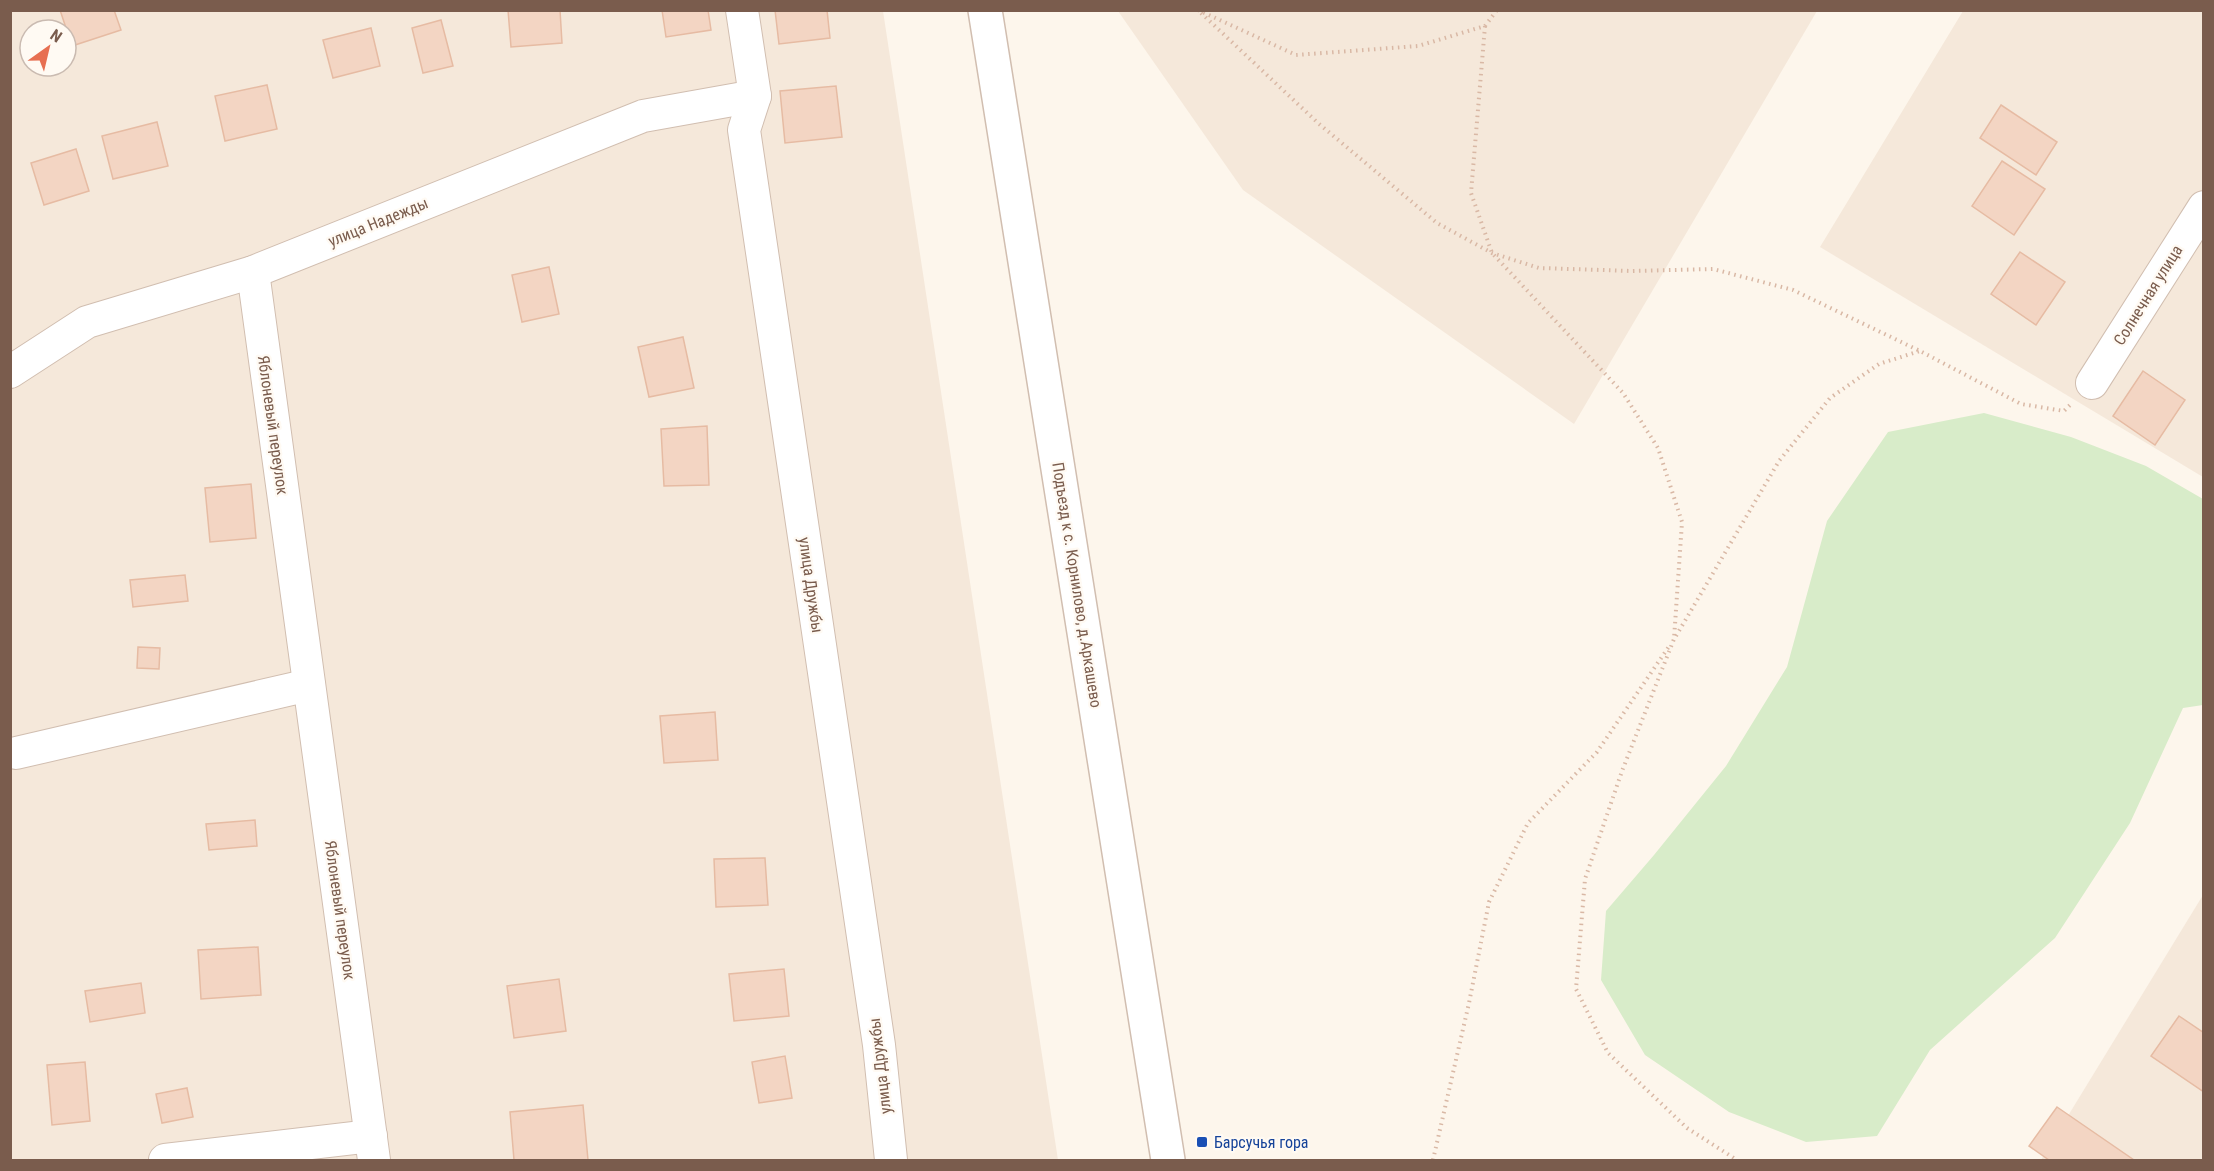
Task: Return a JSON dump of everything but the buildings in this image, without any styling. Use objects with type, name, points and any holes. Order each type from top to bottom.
[{"type":"street","name":"улица Дружбы","points":[[742,10],[755,96],[744,130],[879,1045],[891,1161]]},
{"type":"street","name":"Подъезд к с. Корнилово, д.Аркашево","points":[[984,10],[1168,1161]]},
{"type":"street","name":"улица Надежды","points":[[10,372],[87,321],[253,272],[643,116],[755,96]]},
{"type":"street","name":"Солнечная улица","points":[[2092,383],[2204,207]]},
{"type":"street","name":"Яблоневый переулок","points":[[165,1161],[373,1148],[253,272]]},
{"type":"street","points":[[16,753],[309,685]]},
{"type":"path","points":[[1497,10],[1485,26],[1471,194],[1492,253],[1623,393],[1658,448],[1682,522],[1674,639],[1622,771],[1585,879],[1576,988],[1608,1053],[1687,1128],[1737,1161]]},
{"type":"path","points":[[1199,12],[1296,55],[1419,46],[1485,26]]},
{"type":"path","points":[[1199,12],[1318,123],[1437,223],[1492,253],[1539,268],[1632,271],[1713,269],[1792,290],[1920,351],[2021,404],[2064,411],[2092,383]]},
{"type":"path","points":[[1433,1161],[1489,902],[1528,823],[1597,752],[1674,639],[1779,461],[1830,398],[1879,364],[1920,351]]},
{"type":"shaded area","points":[[10,11],[883,11],[1058,1160],[11,1160]]},
{"type":"shaded area","points":[[1118,11],[1817,11],[1574,424],[1243,190]]},
{"type":"shaded area","points":[[1963,11],[2203,11],[2203,477],[1820,247]]},
{"type":"shaded area","points":[[2203,895],[2203,1160],[2041,1160]]},
{"type":"green space","points":[[1984,413],[2071,437],[2146,466],[2203,499],[2203,705],[2183,708],[2130,823],[2055,938],[1930,1050],[1877,1136],[1806,1142],[1729,1112],[1645,1055],[1601,980],[1606,911],[1726,766],[1787,667],[1827,521],[1888,432]]},
{"type":"place","name":"Барсучья гора","points":[[1202,1142]]}]
